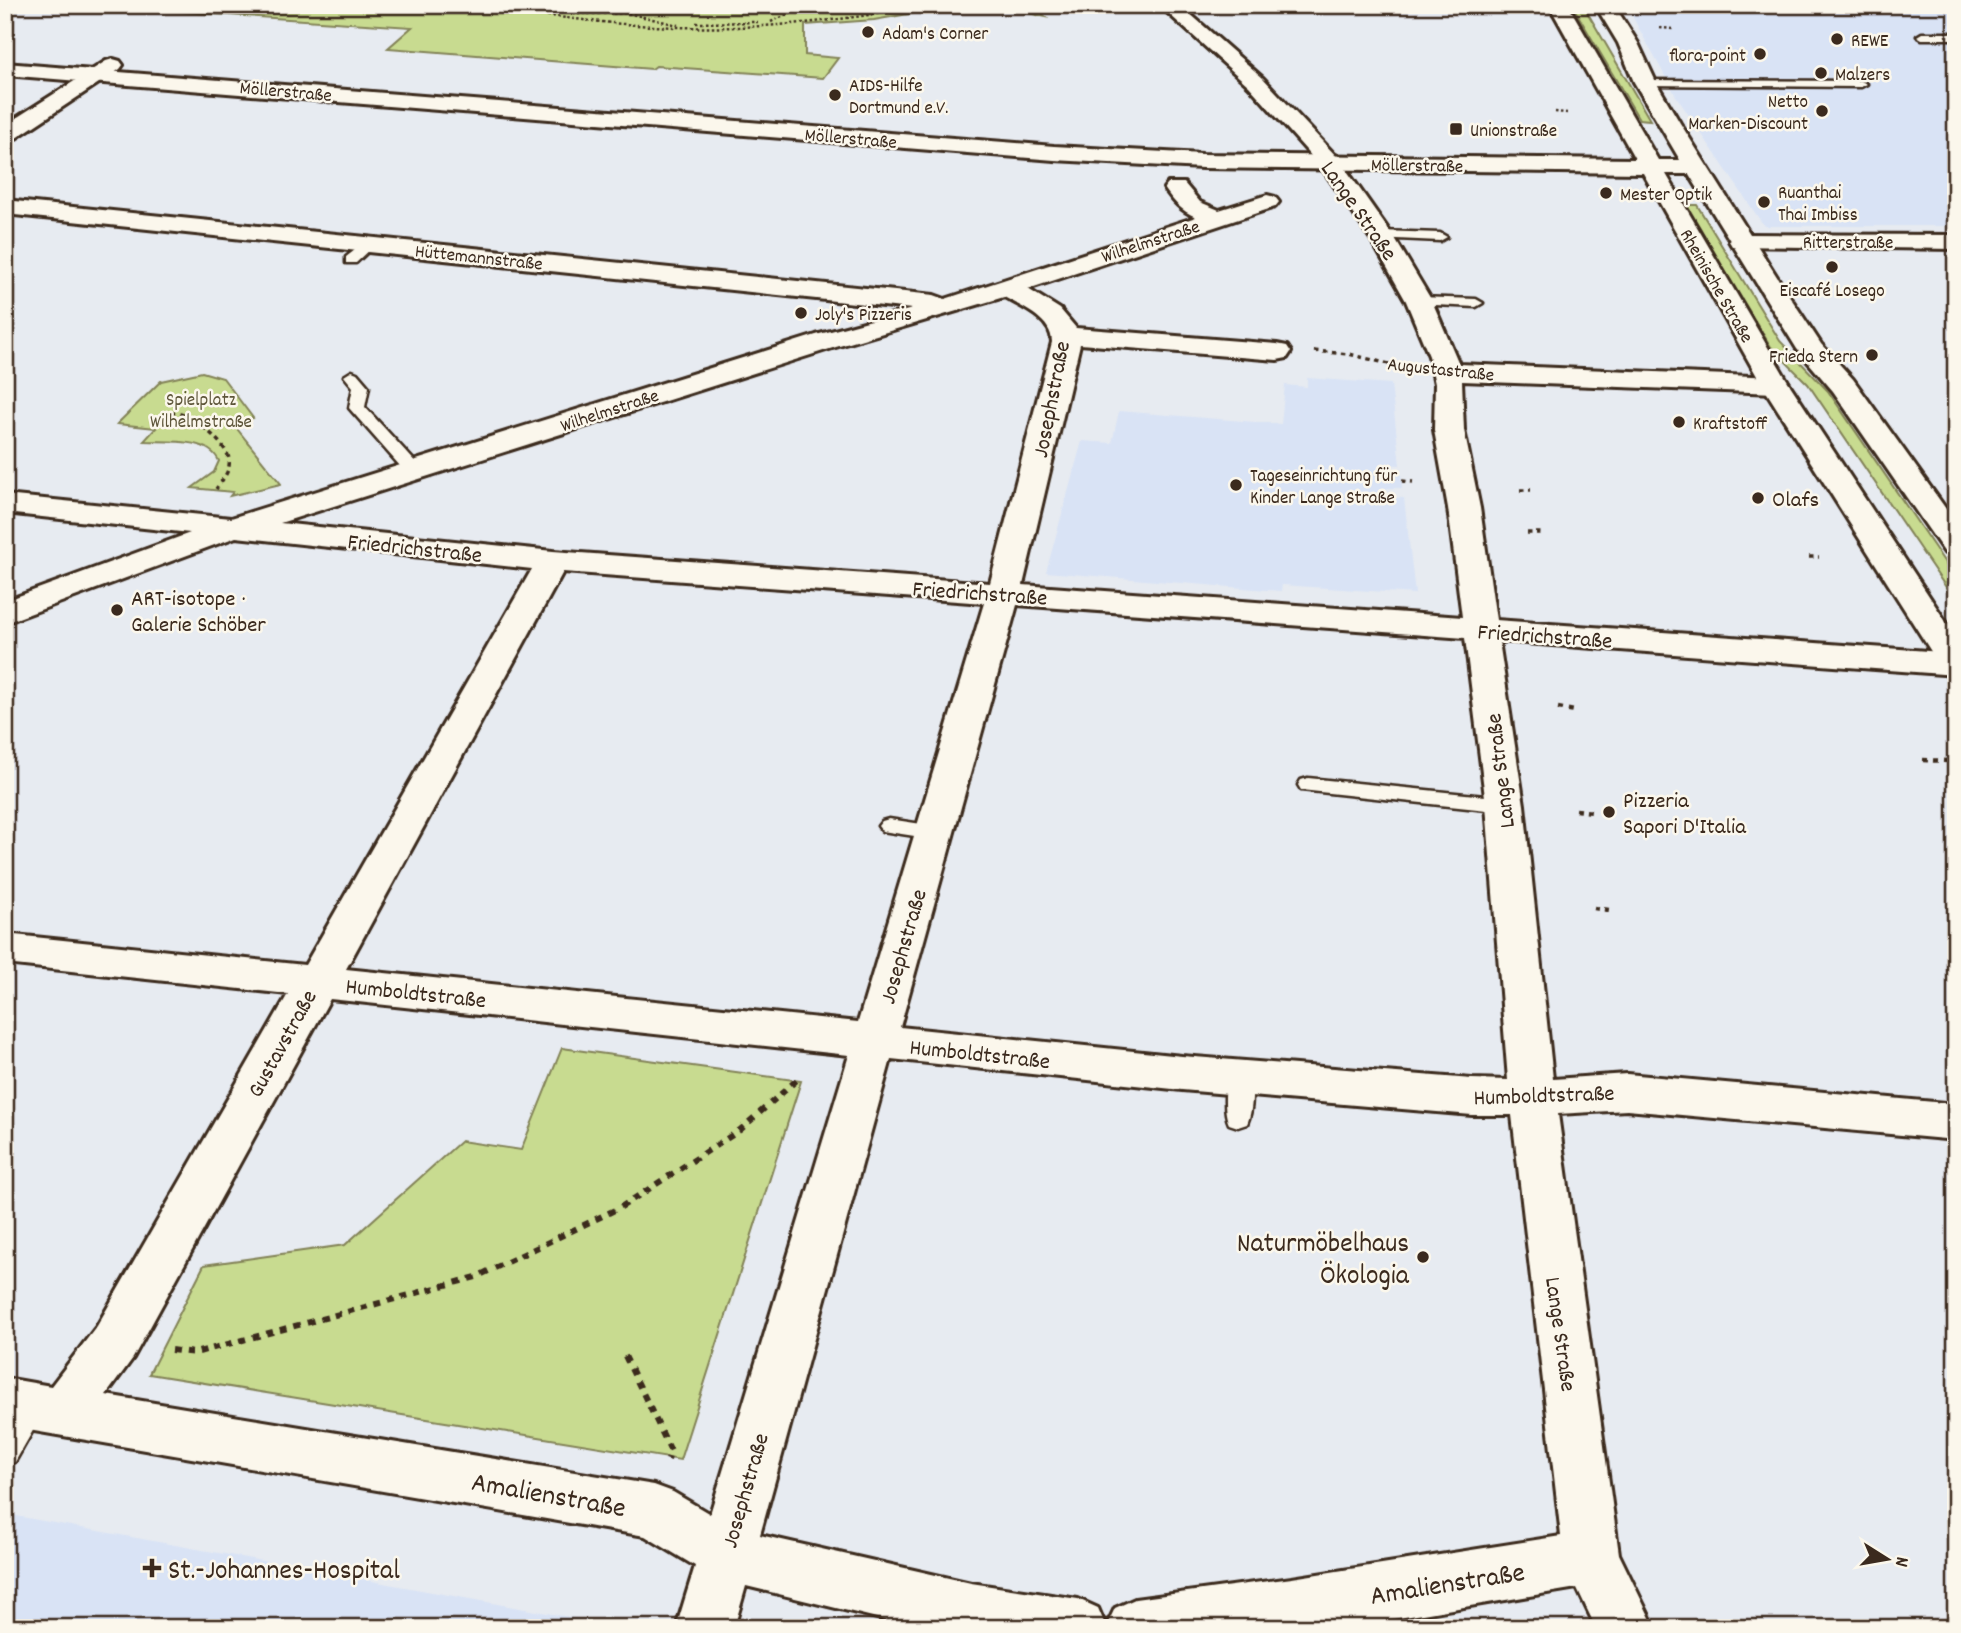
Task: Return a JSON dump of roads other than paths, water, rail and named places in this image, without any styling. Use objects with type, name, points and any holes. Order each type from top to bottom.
[{"type":"street","name":"Lange Straße","points":[[1168,5],[1256,82],[1310,141],[1336,152],[1419,301],[1447,372],[1449,429],[1482,631],[1505,805],[1534,1098],[1592,1558],[1626,1628]]},
{"type":"street","name":"Rheinische Straße","points":[[1558,5],[1776,385],[1956,664]]},
{"type":"street","name":"Rheinische Straße","points":[[1604,5],[1628,43],[1645,82],[1741,241],[1811,349],[1843,385],[1956,546]]},
{"type":"street","name":"Möllerstraße","points":[[5,57],[105,70],[1054,153],[1202,161],[1336,152],[1698,167]]},
{"type":"street","name":"Möllerstraße","points":[[5,69],[105,70],[1007,134],[1171,142],[1310,141]]},
{"type":"street","points":[[5,135],[105,70]]},
{"type":"street","points":[[1612,144],[1683,145]]},
{"type":"street","name":"Wilhelmstraße","points":[[1176,188],[1192,207],[1217,218]]},
{"type":"street","name":"Wilhelmstraße","points":[[5,613],[229,529],[826,341],[954,305],[1267,202]]},
{"type":"street","name":"Hüttemannstraße","points":[[5,206],[360,252],[954,305]]},
{"type":"street","name":"Ritterstraße","points":[[1741,241],[1956,242]]},
{"type":"street","name":"Josephstraße","points":[[705,1628],[855,1040],[934,832],[1014,558],[1064,359],[1066,335],[1056,319],[1007,288]]},
{"type":"street","points":[[1066,335],[1277,352]]},
{"type":"street","name":"Augustastraße","points":[[1447,372],[1776,385]]},
{"type":"street","name":"Friedrichstraße","points":[[5,504],[553,561],[1956,664]]},
{"type":"street","name":"Gustavstraße","points":[[34,1406],[115,1342],[553,561]]},
{"type":"street","name":"Humboldtstraße","points":[[5,949],[855,1040],[1239,1097],[1534,1098],[1627,1092],[1956,1122]]},
{"type":"street","name":"Amalienstraße","points":[[34,1406],[654,1511],[726,1554],[1003,1622],[1078,1628]]},
{"type":"street","name":"Amalienstraße","points":[[1135,1628],[1292,1607],[1592,1558]]},
{"type":"lane","points":[[1922,36],[1956,36]]},
{"type":"lane","points":[[1645,82],[1861,84]]},
{"type":"lane","points":[[1380,235],[1440,237]]},
{"type":"lane","points":[[1419,301],[1476,303]]},
{"type":"lane","points":[[352,376],[361,387],[357,408],[414,471]]},
{"type":"lane","points":[[1308,785],[1505,805]]},
{"type":"lane","points":[[889,826],[934,832]]},
{"type":"lane","points":[[5,1452],[34,1406]]},
{"type":"place","name":"Adam's Corner","points":[[868,32]]},
{"type":"place","name":"REWE","points":[[1837,39]]},
{"type":"place","name":"flora-point","points":[[1760,54]]},
{"type":"place","name":"Malzers","points":[[1821,73]]},
{"type":"place","name":"AIDS-Hilfe Dortmund e.V.","points":[[835,95]]},
{"type":"place","name":"Netto Marken-Discount","points":[[1822,111]]},
{"type":"place","name":"Unionstraße","points":[[1456,129]]},
{"type":"place","name":"Mester Optik","points":[[1606,193]]},
{"type":"place","name":"Ruanthai Thai Imbiss","points":[[1764,202]]},
{"type":"place","name":"Eiscafé Losego","points":[[1832,267]]},
{"type":"place","name":"Joly's Pizzeris","points":[[801,313]]},
{"type":"place","name":"Frieda Stern","points":[[1872,355]]},
{"type":"place","name":"Kraftstoff","points":[[1679,422]]},
{"type":"place","name":"Tageseinrichtung für Kinder Lange Straße","points":[[1236,485]]},
{"type":"place","name":"Olafs","points":[[1758,498]]},
{"type":"place","name":"ART-isotope · Galerie Schöber","points":[[117,610]]},
{"type":"place","name":"Pizzeria Sapori D'Italia","points":[[1609,812]]},
{"type":"place","name":"Naturmöbelhaus Ökologia","points":[[1423,1257]]},
{"type":"place","name":"St.-Johannes-Hospital","points":[[152,1568]]},
{"type":"park label","name":"Spielplatz Wilhelmstraße","points":[[201,409]]}]
